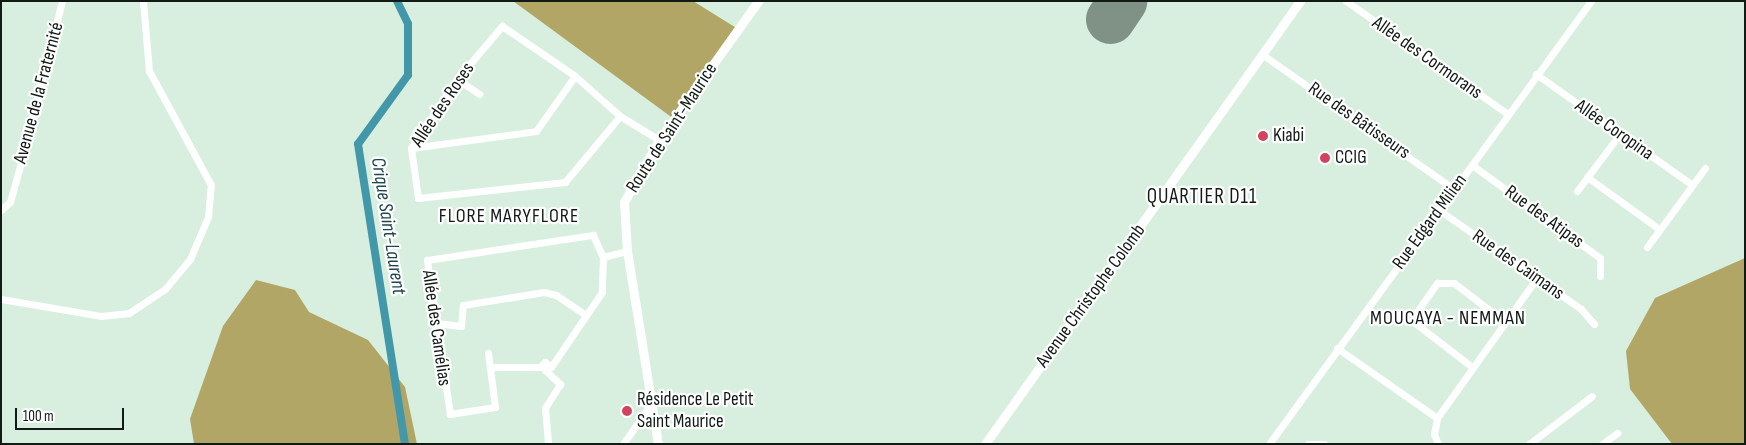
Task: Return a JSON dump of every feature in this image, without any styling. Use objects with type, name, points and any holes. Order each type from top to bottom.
[{"type":"street","name":"Avenue de la Fraternité","points":[[2,210],[10,202],[62,1]]},
{"type":"street","points":[[1,299],[101,316],[129,313],[165,289],[190,259],[208,217],[210,185],[149,71],[143,1]]},
{"type":"street","name":"Route de Saint-Maurice","points":[[658,444],[627,251],[623,216],[627,194],[660,140],[758,1]]},
{"type":"street","name":"Avenue Christophe Colomb","points":[[985,444],[1300,1]]},
{"type":"street","name":"Allée des Cormorans","points":[[1346,1],[1508,114]]},
{"type":"street","name":"Rue Edgard Milien","points":[[1269,444],[1536,74],[1591,1]]},
{"type":"street","name":"Allée des Roses","points":[[620,116],[575,175],[558,184],[420,199],[411,148],[458,79],[502,26],[575,76],[620,116],[660,140]]},
{"type":"street","name":"Rue des Bâtisseurs","points":[[1263,55],[1454,189]]},
{"type":"street","name":"Allée Coropina","points":[[1536,74],[1692,185]]},
{"type":"street","points":[[411,148],[536,131],[575,76]]},
{"type":"street","points":[[458,79],[479,94]]},
{"type":"street","points":[[1577,192],[1620,135]]},
{"type":"street","name":"Rue des Atipas","points":[[1472,165],[1600,258],[1600,276]]},
{"type":"street","points":[[1647,247],[1704,168]]},
{"type":"street","points":[[1587,177],[1659,229]]},
{"type":"street","name":"Rue des Caïmans","points":[[1439,210],[1536,279],[1594,324]]},
{"type":"street","name":"Allée des Camélias","points":[[490,367],[494,409],[448,413],[429,259],[591,234],[597,238],[603,257]]},
{"type":"street","points":[[545,362],[551,367],[603,288],[603,257],[627,251]]},
{"type":"street","points":[[1438,444],[1434,434],[1438,418],[1472,367],[1536,279]]},
{"type":"street","points":[[1472,367],[1415,323],[1415,316],[1437,283],[1454,283],[1505,322]]},
{"type":"street","points":[[436,323],[460,326],[463,305],[544,292],[556,295],[586,316]]},
{"type":"street","points":[[1337,348],[1438,418]]},
{"type":"street","points":[[488,353],[490,367],[540,367],[545,362]]},
{"type":"street","points":[[545,362],[544,370],[560,384],[545,408],[548,444]]},
{"type":"street","points":[[1529,444],[1592,396]]},
{"type":"street","points":[[623,444],[651,404]]},
{"type":"street","points":[[1602,444],[1617,433]]},
{"type":"street","points":[[1308,444],[1324,444]]},
{"type":"shaded area","points":[[513,1],[693,1],[738,29],[674,119]]},
{"type":"shaded area","points":[[1745,258],[1745,444],[1672,444],[1630,389],[1626,351],[1655,298]]},
{"type":"shaded area","points":[[256,280],[295,290],[309,312],[368,340],[405,387],[417,444],[194,444],[190,419],[223,326]]},
{"type":"waterway","name":"Crique Saint-Laurent","points":[[397,1],[408,24],[408,75],[358,144],[405,444]]},
{"type":"taxiway","points":[[1110,19],[1102,13],[1112,1]]},
{"type":"runway","points":[[1110,19],[1122,1]]},
{"type":"place","name":"Kiabi","points":[[1263,136]]},
{"type":"place","name":"CCIG","points":[[1325,158]]},
{"type":"place","name":"Résidence Le Petit Saint Maurice","points":[[627,411]]},
{"type":"district","name":"QUARTIER D11","points":[[1202,197]]},
{"type":"district","name":"FLORE MARYFLORE","points":[[509,216]]},
{"type":"district","name":"MOUCAYA - NEMMAN","points":[[1448,318]]}]
